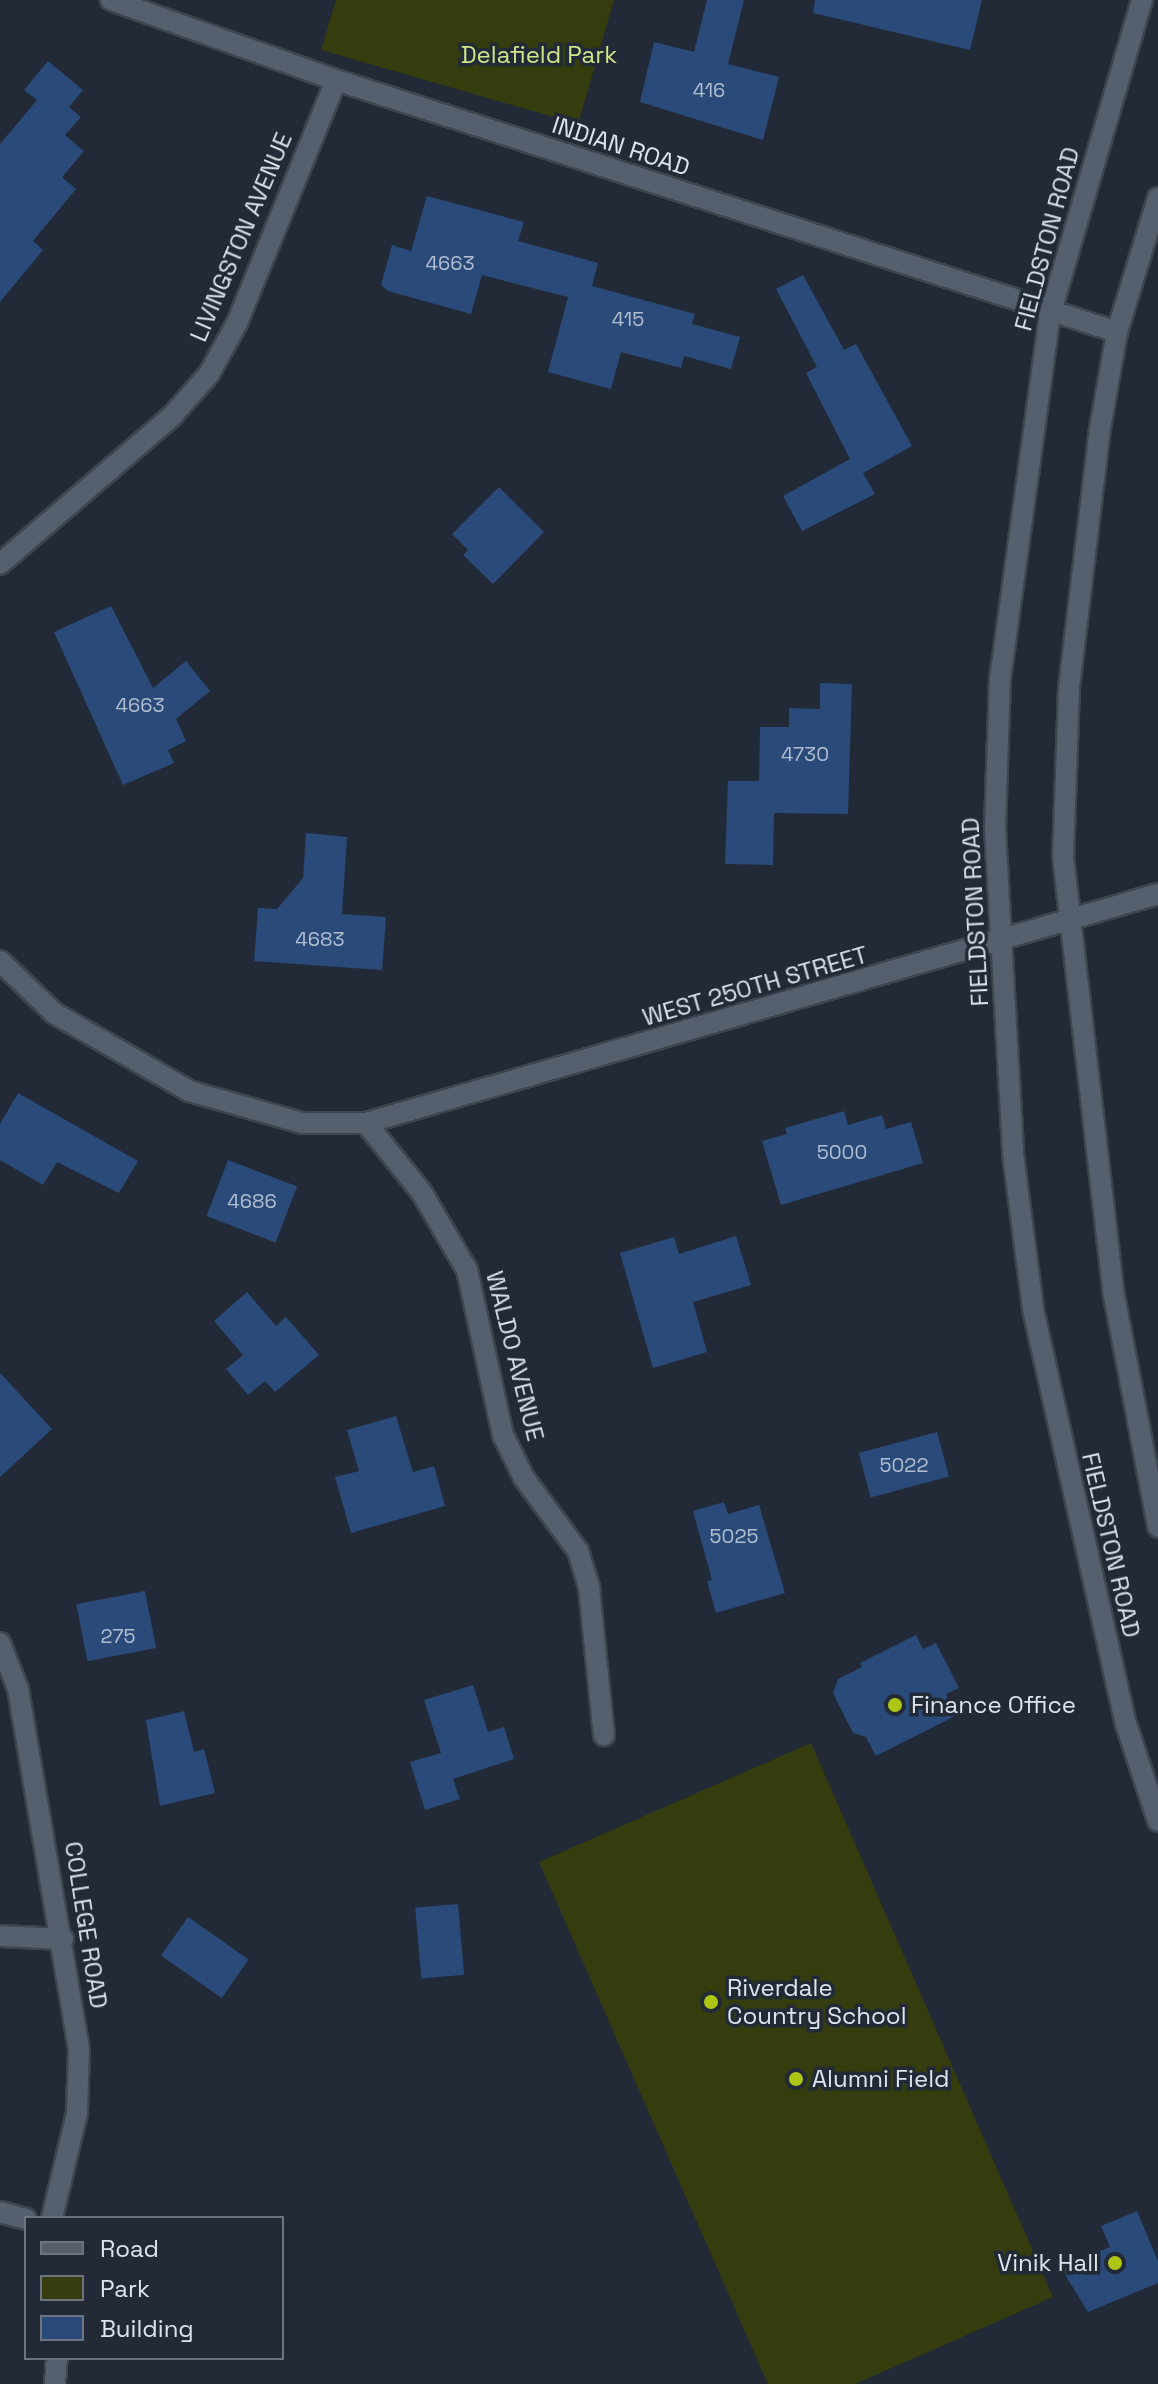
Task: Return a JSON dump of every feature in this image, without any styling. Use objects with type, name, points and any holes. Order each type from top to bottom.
[{"type":"street","name":"INDIAN ROAD","points":[[111,0],[336,80],[1050,314],[1117,332]]},
{"type":"street","name":"FIELDSTON ROAD","points":[[1142,0],[1050,314],[1000,678],[995,828],[1013,1154],[1033,1309],[1126,1724],[1158,1821]]},
{"type":"street","name":"LIVINGSTON AVENUE","points":[[0,564],[173,415],[209,374],[237,323],[336,80]]},
{"type":"street","name":"FIELDSTON ROAD","points":[[1158,198],[1117,332],[1069,688],[1063,856],[1067,921],[1113,1290],[1158,1527]]},
{"type":"street","name":"WEST 250TH STREET","points":[[366,1123],[1158,894]]},
{"type":"street","points":[[0,961],[54,1013],[189,1091],[302,1123],[366,1123]]},
{"type":"street","name":"WALDO AVENUE","points":[[366,1123],[422,1193],[467,1270],[503,1435],[524,1478],[578,1551],[589,1588],[604,1735]]},
{"type":"street","name":"COLLEGE ROAD","points":[[0,1643],[18,1689],[63,1939],[79,2062],[77,2113],[52,2216]]},
{"type":"street","points":[[0,1936],[63,1939]]},
{"type":"street","points":[[0,2212],[24,2218]]},
{"type":"street","points":[[55,2384],[57,2360]]},
{"type":"green space","name":"Delafield Park","points":[[336,0],[614,0],[578,124],[321,50]]},
{"type":"green space","name":"Alumni Field","points":[[811,1743],[1053,2297],[855,2384],[768,2384],[539,1862]]},
{"type":"building","points":[[707,0],[744,0],[728,64],[779,77],[763,140],[640,102],[654,42],[694,52]]},
{"type":"building","points":[[815,0],[982,0],[970,50],[813,13]]},
{"type":"building","points":[[48,61],[83,90],[69,107],[81,117],[65,135],[84,151],[62,177],[76,189],[33,241],[43,250],[0,302],[0,144],[37,100],[24,90]]},
{"type":"building","points":[[427,196],[524,222],[518,241],[598,263],[592,286],[695,314],[692,324],[740,337],[731,369],[684,356],[681,368],[621,352],[611,389],[548,372],[568,297],[482,275],[471,314],[388,291],[381,285],[392,245],[411,251]]},
{"type":"building","points":[[803,275],[844,350],[856,344],[912,446],[863,473],[875,494],[802,531],[783,496],[850,459],[806,373],[817,367],[776,289]]},
{"type":"building","points":[[499,487],[544,532],[493,584],[463,555],[468,550],[452,534]]},
{"type":"building","points":[[111,606],[153,688],[186,661],[210,691],[176,719],[186,741],[168,750],[174,763],[123,785],[54,632]]},
{"type":"building","points":[[820,683],[852,684],[848,814],[774,813],[773,865],[725,864],[728,781],[759,781],[760,727],[789,727],[789,708],[820,709]]},
{"type":"building","points":[[306,833],[347,837],[342,914],[386,917],[382,970],[254,961],[258,908],[277,909],[303,878]]},
{"type":"building","points":[[18,1093],[138,1161],[119,1193],[57,1162],[43,1185],[0,1160],[0,1124]]},
{"type":"building","points":[[844,1111],[848,1125],[882,1115],[886,1129],[911,1122],[923,1163],[781,1205],[762,1141],[787,1134],[785,1128]]},
{"type":"building","points":[[228,1160],[297,1187],[276,1243],[206,1216]]},
{"type":"building","points":[[736,1236],[751,1285],[693,1302],[707,1352],[653,1368],[620,1253],[674,1237],[679,1254]]},
{"type":"building","points":[[247,1292],[276,1326],[286,1317],[319,1355],[275,1392],[265,1381],[248,1395],[226,1369],[243,1355],[214,1321]]},
{"type":"building","points":[[0,1373],[52,1429],[0,1477]]},
{"type":"building","points":[[396,1416],[413,1472],[434,1466],[445,1506],[351,1533],[335,1477],[359,1471],[347,1430]]},
{"type":"building","points":[[937,1432],[949,1476],[871,1497],[859,1453]]},
{"type":"building","points":[[724,1502],[728,1514],[759,1505],[785,1593],[716,1613],[707,1581],[712,1580],[693,1511]]},
{"type":"building","points":[[145,1591],[156,1648],[87,1661],[76,1604]]},
{"type":"building","name":"Finance Office","points":[[916,1635],[923,1649],[936,1643],[959,1688],[946,1694],[957,1715],[876,1756],[866,1737],[853,1733],[833,1693],[838,1679],[862,1667],[860,1663]]},
{"type":"building","points":[[473,1685],[488,1732],[504,1727],[514,1759],[453,1779],[460,1799],[425,1810],[410,1762],[441,1753],[424,1700]]},
{"type":"building","points":[[184,1711],[194,1752],[204,1749],[215,1793],[160,1806],[146,1720]]},
{"type":"building","points":[[458,1904],[464,1975],[421,1978],[415,1908]]},
{"type":"building","points":[[188,1917],[249,1959],[222,1998],[161,1956]]},
{"type":"building","name":"Vinik Hall","points":[[1137,2211],[1158,2261],[1158,2283],[1088,2312],[1061,2268],[1110,2247],[1101,2226]]},
{"type":"place","name":"Finance Office","points":[[895,1705]]},
{"type":"place","name":"Riverdale Country School","points":[[711,2002]]},
{"type":"place","name":"Alumni Field","points":[[796,2079]]},
{"type":"place","name":"Vinik Hall","points":[[1115,2263]]}]
